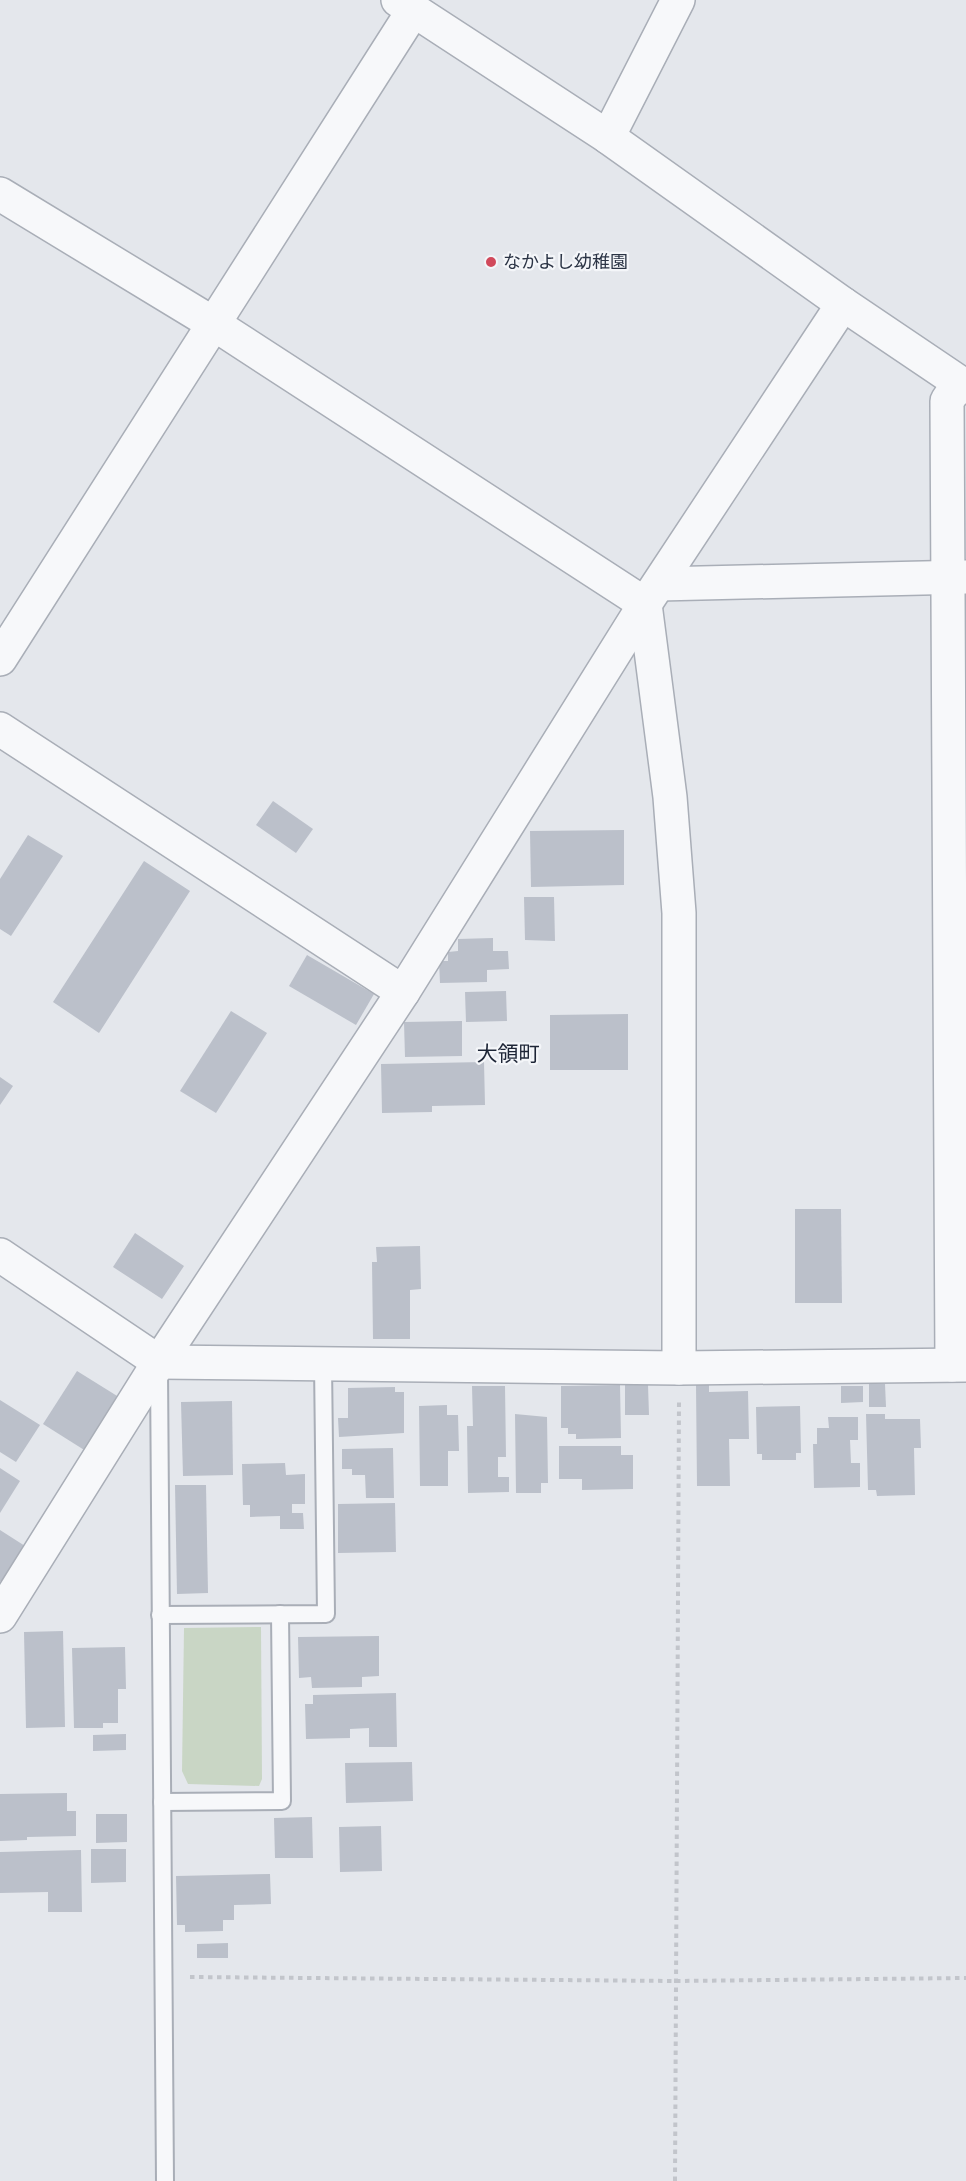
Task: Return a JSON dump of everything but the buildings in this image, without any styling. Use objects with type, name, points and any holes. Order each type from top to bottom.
[{"type":"street","points":[[608,137],[678,0]]},
{"type":"street","points":[[0,659],[214,324],[406,5],[608,137],[843,304],[963,385],[947,401],[957,578],[959,1365],[679,1368],[159,1362],[0,1255]]},
{"type":"street","points":[[0,194],[652,594],[957,578]]},
{"type":"street","points":[[0,1616],[159,1362],[404,992],[652,594],[843,304]]},
{"type":"street","points":[[652,594],[679,913],[679,1368]]},
{"type":"street","points":[[0,729],[404,992]]},
{"type":"lane","points":[[159,1362],[165,2181]]},
{"type":"lane","points":[[160,1615],[326,1614],[324,1364]]},
{"type":"lane","points":[[162,1802],[282,1801],[280,1614]]},
{"type":"path","points":[[675,2181],[679,1368]]},
{"type":"path","points":[[163,1977],[676,1981],[966,1978]]},
{"type":"green space","points":[[261,1627],[262,1779],[259,1786],[188,1784],[182,1771],[184,1628]]},
{"type":"place","name":"なかよし幼稚園","points":[[491,262]]},
{"type":"district","name":"大領町","points":[[508,1054]]}]
